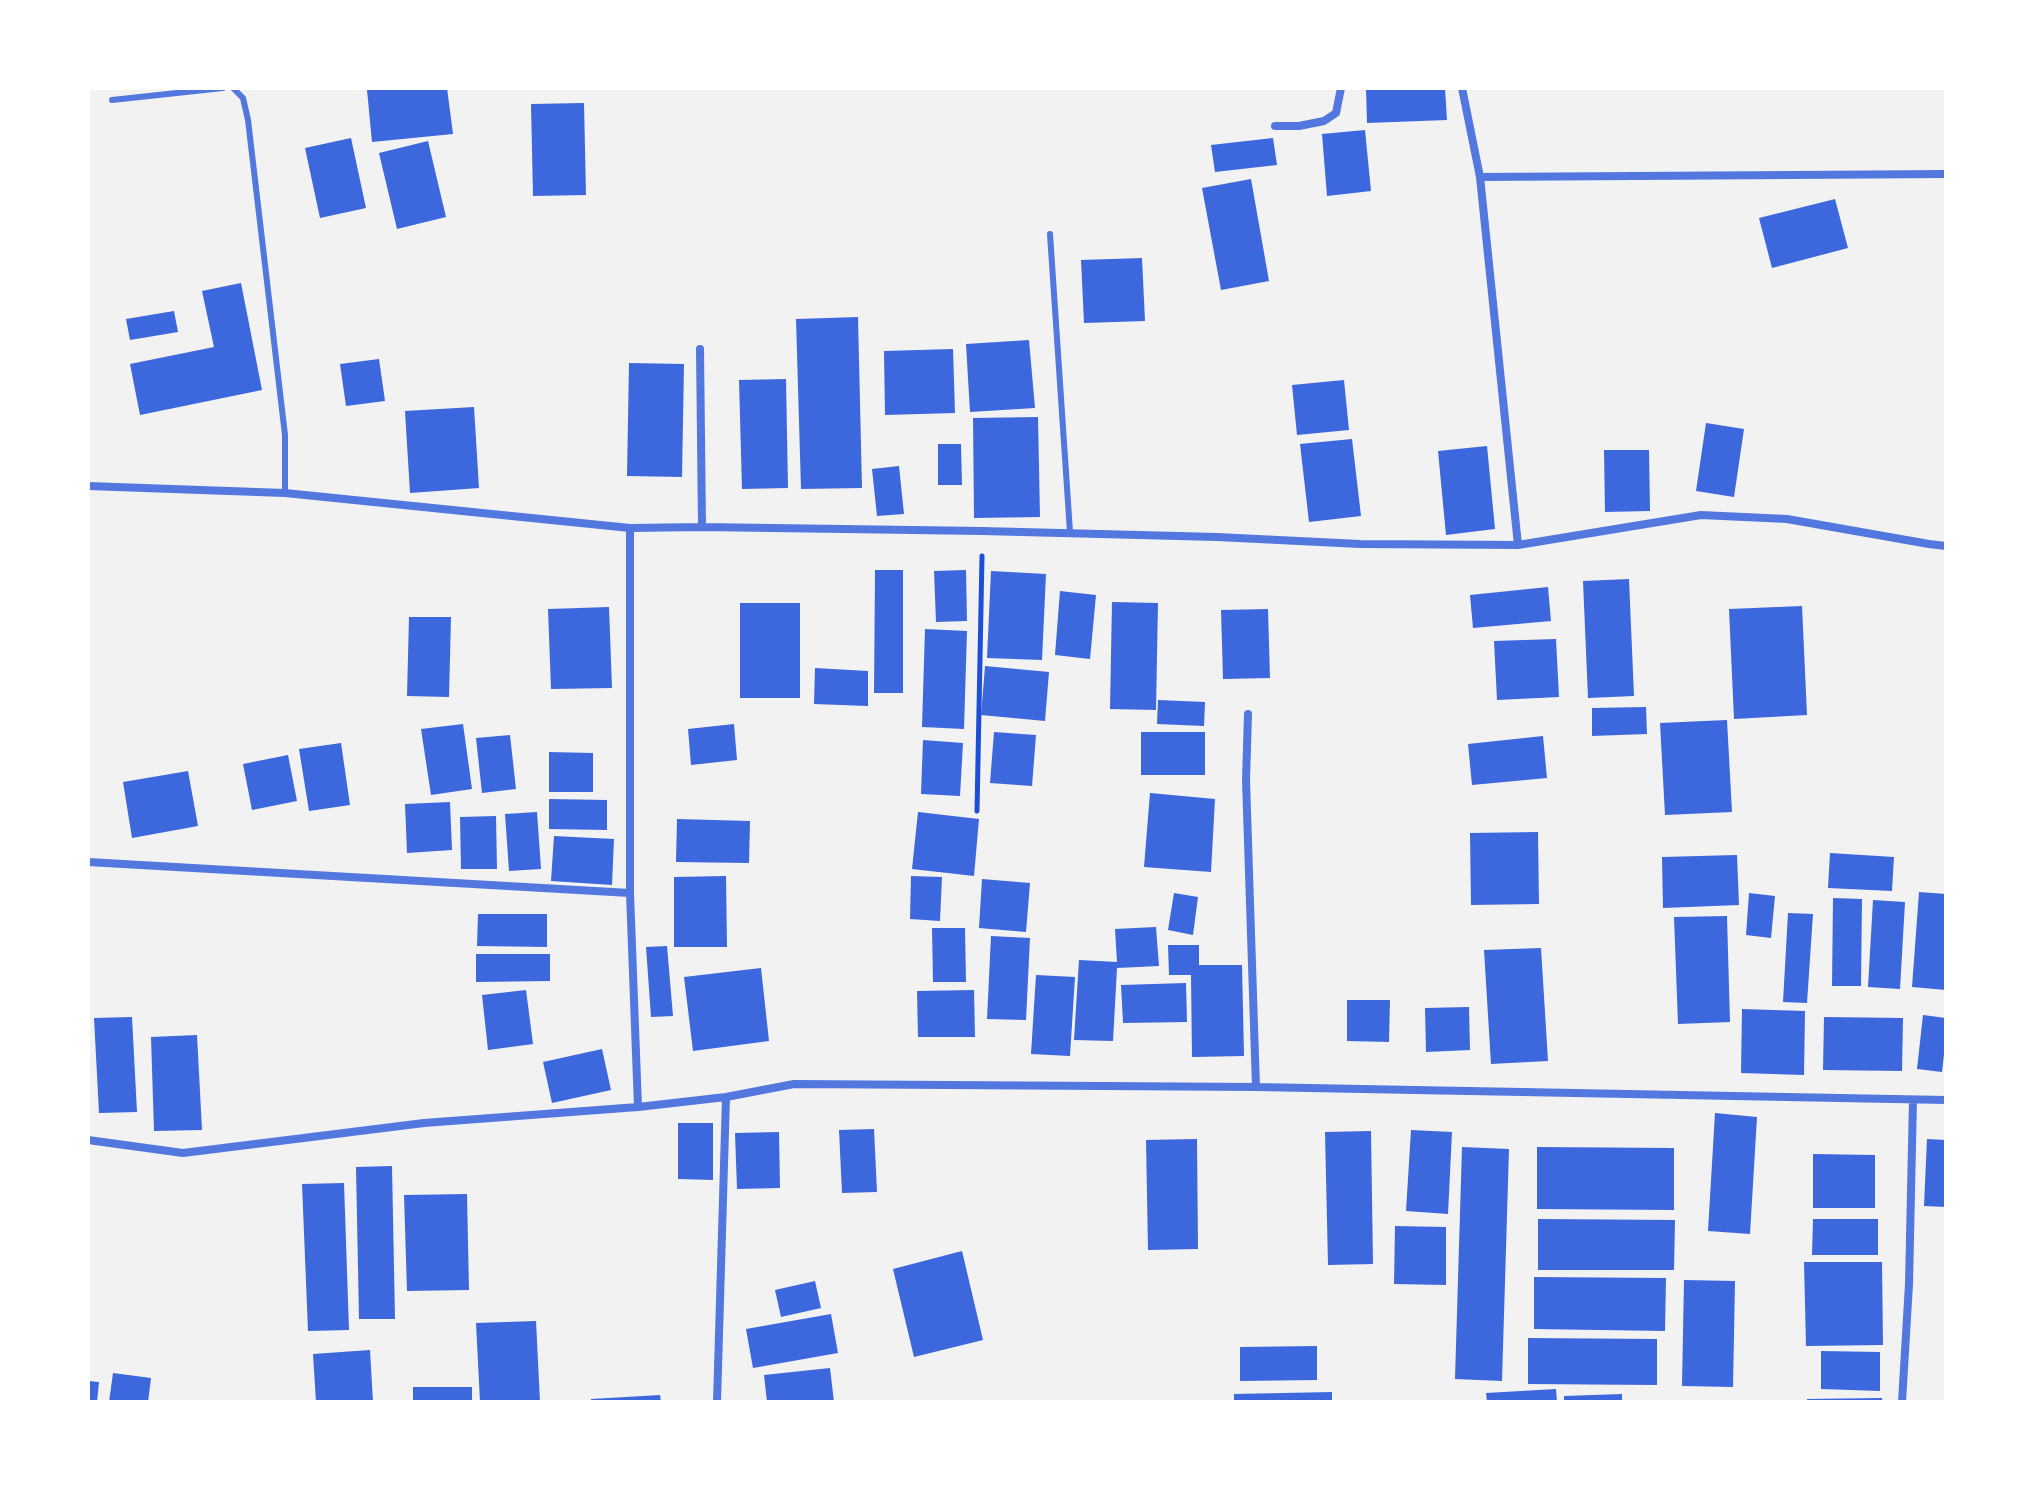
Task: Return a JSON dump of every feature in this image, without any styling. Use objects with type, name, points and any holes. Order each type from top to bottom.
[{"type":"street","points":[[1275,126],[1299,126],[1324,121],[1336,113],[1341,88]]},
{"type":"street","points":[[1462,88],[1480,177],[1518,545]]},
{"type":"street","points":[[1480,177],[1946,174]]},
{"type":"street","points":[[700,349],[702,527]]},
{"type":"street","points":[[88,486],[285,493],[630,528],[1070,532],[1360,544],[1518,545],[1701,515],[1787,519],[1946,546]]},
{"type":"street","points":[[630,528],[630,893],[638,1107]]},
{"type":"street","points":[[1248,714],[1246,780],[1256,1087]]},
{"type":"street","points":[[88,862],[630,893]]},
{"type":"street","points":[[88,1140],[183,1153],[424,1123],[638,1107],[726,1097],[794,1084],[1256,1087],[1946,1100]]},
{"type":"street","points":[[717,1402],[726,1097]]},
{"type":"street","points":[[1902,1402],[1909,1284],[1913,1100]]},
{"type":"lane","points":[[112,100],[223,88]]},
{"type":"lane","points":[[233,88],[243,98],[248,120],[285,435],[285,493]]},
{"type":"lane","points":[[1050,234],[1070,532]]},
{"type":"path","points":[[977,811],[982,531]]},
{"type":"building","points":[[447,88],[453,134],[372,142],[367,90]]},
{"type":"building","points":[[1366,88],[1445,88],[1447,120],[1367,123]]},
{"type":"building","points":[[584,103],[586,195],[533,196],[531,104]]},
{"type":"building","points":[[1365,130],[1371,191],[1327,196],[1322,134]]},
{"type":"building","points":[[351,138],[366,208],[320,218],[305,148]]},
{"type":"building","points":[[1273,138],[1277,165],[1215,172],[1211,145]]},
{"type":"building","points":[[428,141],[446,217],[397,229],[379,153]]},
{"type":"building","points":[[1251,179],[1269,281],[1221,290],[1202,188]]},
{"type":"building","points":[[1835,199],[1848,248],[1772,268],[1759,218]]},
{"type":"building","points":[[1142,258],[1145,321],[1084,323],[1081,260]]},
{"type":"building","points":[[241,283],[262,390],[140,415],[130,364],[214,347],[202,291]]},
{"type":"building","points":[[174,311],[178,332],[130,340],[126,319]]},
{"type":"building","points":[[858,317],[862,488],[801,489],[796,319]]},
{"type":"building","points":[[1029,340],[1035,408],[970,412],[966,344]]},
{"type":"building","points":[[953,349],[955,413],[885,415],[884,351]]},
{"type":"building","points":[[379,359],[385,401],[346,406],[340,364]]},
{"type":"building","points":[[629,363],[684,364],[682,477],[627,476]]},
{"type":"building","points":[[786,379],[788,488],[742,489],[739,380]]},
{"type":"building","points":[[1344,380],[1349,430],[1297,435],[1292,385]]},
{"type":"building","points":[[474,407],[479,488],[410,493],[405,411]]},
{"type":"building","points":[[1038,417],[1040,517],[974,518],[973,418]]},
{"type":"building","points":[[1706,423],[1744,429],[1734,497],[1696,491]]},
{"type":"building","points":[[1352,439],[1361,516],[1309,522],[1300,444]]},
{"type":"building","points":[[938,444],[961,444],[962,485],[938,485]]},
{"type":"building","points":[[1487,446],[1495,529],[1446,535],[1438,451]]},
{"type":"building","points":[[1604,450],[1649,450],[1650,511],[1605,512]]},
{"type":"building","points":[[899,466],[904,514],[877,516],[872,469]]},
{"type":"building","points":[[875,570],[903,570],[903,693],[874,693]]},
{"type":"building","points":[[966,570],[967,621],[936,622],[934,571]]},
{"type":"building","points":[[991,571],[1046,574],[1042,660],[987,658]]},
{"type":"building","points":[[1629,579],[1634,696],[1588,698],[1583,581]]},
{"type":"building","points":[[1548,587],[1551,621],[1473,628],[1470,595]]},
{"type":"building","points":[[1060,591],[1096,595],[1090,659],[1055,655]]},
{"type":"building","points":[[1112,602],[1158,603],[1156,710],[1110,709]]},
{"type":"building","points":[[740,603],[800,603],[800,698],[740,698]]},
{"type":"building","points":[[1802,606],[1807,715],[1734,719],[1729,609]]},
{"type":"building","points":[[609,607],[612,688],[551,689],[548,609]]},
{"type":"building","points":[[1268,609],[1270,678],[1223,679],[1221,610]]},
{"type":"building","points":[[409,617],[451,617],[449,697],[407,696]]},
{"type":"building","points":[[925,629],[967,631],[964,729],[922,727]]},
{"type":"building","points":[[1556,639],[1559,697],[1497,700],[1494,641]]},
{"type":"building","points":[[985,666],[1049,672],[1045,721],[981,715]]},
{"type":"building","points":[[815,668],[868,671],[868,706],[814,704]]},
{"type":"building","points":[[1158,700],[1205,702],[1204,726],[1157,724]]},
{"type":"building","points":[[1646,707],[1647,734],[1592,736],[1592,708]]},
{"type":"building","points":[[1727,720],[1732,812],[1665,815],[1660,723]]},
{"type":"building","points":[[463,724],[472,789],[431,795],[421,729]]},
{"type":"building","points":[[734,724],[737,760],[691,765],[688,729]]},
{"type":"building","points":[[994,732],[1036,735],[1032,786],[990,783]]},
{"type":"building","points":[[1141,732],[1205,732],[1205,775],[1141,775]]},
{"type":"building","points":[[510,735],[516,789],[482,793],[476,738]]},
{"type":"building","points":[[1543,736],[1547,778],[1472,785],[1468,744]]},
{"type":"building","points":[[923,740],[963,743],[960,796],[921,794]]},
{"type":"building","points":[[341,743],[350,805],[309,811],[299,749]]},
{"type":"building","points":[[549,752],[593,753],[593,792],[549,792]]},
{"type":"building","points":[[288,755],[297,801],[252,810],[243,764]]},
{"type":"building","points":[[188,771],[198,826],[132,838],[123,782]]},
{"type":"building","points":[[1150,793],[1215,799],[1211,872],[1144,867]]},
{"type":"building","points":[[549,799],[607,800],[607,830],[549,829]]},
{"type":"building","points":[[450,802],[452,850],[407,853],[405,804]]},
{"type":"building","points":[[537,812],[541,869],[509,871],[505,814]]},
{"type":"building","points":[[918,812],[979,819],[974,876],[912,869]]},
{"type":"building","points":[[496,816],[497,869],[461,869],[460,817]]},
{"type":"building","points":[[677,819],[750,821],[749,863],[676,862]]},
{"type":"building","points":[[1538,832],[1539,904],[1471,905],[1470,833]]},
{"type":"building","points":[[554,836],[614,839],[612,885],[551,881]]},
{"type":"building","points":[[1830,853],[1894,857],[1892,891],[1828,888]]},
{"type":"building","points":[[1737,855],[1739,905],[1663,908],[1662,857]]},
{"type":"building","points":[[726,876],[727,947],[674,947],[674,877]]},
{"type":"building","points":[[911,876],[942,877],[940,921],[910,919]]},
{"type":"building","points":[[982,879],[1030,883],[1026,932],[979,928]]},
{"type":"building","points":[[1919,892],[1946,894],[1946,990],[1912,987]]},
{"type":"building","points":[[1174,893],[1198,897],[1193,935],[1168,930]]},
{"type":"building","points":[[1749,893],[1775,896],[1771,938],[1746,935]]},
{"type":"building","points":[[1833,898],[1862,899],[1861,986],[1832,986]]},
{"type":"building","points":[[1873,900],[1905,902],[1900,989],[1868,987]]},
{"type":"building","points":[[1788,913],[1813,914],[1807,1003],[1783,1002]]},
{"type":"building","points":[[478,914],[547,914],[547,947],[477,946]]},
{"type":"building","points":[[1727,916],[1730,1022],[1678,1024],[1674,917]]},
{"type":"building","points":[[1156,927],[1159,966],[1117,968],[1113,1041],[1074,1040],[1079,960],[1117,962],[1115,929]]},
{"type":"building","points":[[932,928],[965,928],[966,982],[933,982]]},
{"type":"building","points":[[991,936],[1030,938],[1026,1020],[987,1019]]},
{"type":"building","points":[[1168,945],[1199,945],[1199,965],[1242,965],[1244,1056],[1192,1057],[1191,975],[1169,975]]},
{"type":"building","points":[[667,946],[673,1016],[651,1017],[646,947]]},
{"type":"building","points":[[1541,948],[1548,1061],[1491,1064],[1484,950]]},
{"type":"building","points":[[476,954],[550,954],[550,981],[476,982]]},
{"type":"building","points":[[761,968],[769,1041],[693,1051],[684,977]]},
{"type":"building","points":[[1036,975],[1075,977],[1070,1056],[1031,1054]]},
{"type":"building","points":[[1186,983],[1187,1022],[1123,1023],[1121,985]]},
{"type":"building","points":[[526,990],[533,1044],[488,1050],[482,995]]},
{"type":"building","points":[[974,990],[975,1037],[918,1037],[917,991]]},
{"type":"building","points":[[1347,1000],[1390,1000],[1389,1042],[1347,1041]]},
{"type":"building","points":[[1469,1007],[1470,1050],[1426,1052],[1425,1008]]},
{"type":"building","points":[[1742,1009],[1805,1011],[1804,1075],[1741,1073]]},
{"type":"building","points":[[1923,1015],[1946,1018],[1942,1072],[1917,1069]]},
{"type":"building","points":[[132,1017],[137,1112],[99,1113],[94,1018]]},
{"type":"building","points":[[1824,1017],[1903,1018],[1902,1071],[1823,1070]]},
{"type":"building","points":[[197,1035],[202,1130],[154,1131],[151,1037]]},
{"type":"building","points":[[602,1049],[611,1090],[552,1103],[543,1062]]},
{"type":"building","points":[[1715,1113],[1757,1117],[1750,1234],[1708,1231]]},
{"type":"building","points":[[678,1123],[713,1123],[713,1180],[678,1179]]},
{"type":"building","points":[[874,1129],[877,1192],[842,1193],[839,1130]]},
{"type":"building","points":[[1411,1130],[1452,1132],[1448,1214],[1406,1211]]},
{"type":"building","points":[[1371,1131],[1373,1264],[1328,1265],[1325,1132]]},
{"type":"building","points":[[779,1132],[780,1188],[737,1189],[735,1133]]},
{"type":"building","points":[[1197,1139],[1198,1249],[1148,1250],[1146,1140]]},
{"type":"building","points":[[1927,1139],[1946,1140],[1946,1207],[1924,1206]]},
{"type":"building","points":[[1462,1147],[1509,1149],[1502,1381],[1455,1379]]},
{"type":"building","points":[[1537,1147],[1674,1148],[1674,1210],[1537,1209]]},
{"type":"building","points":[[1813,1154],[1875,1155],[1875,1208],[1813,1208]]},
{"type":"building","points":[[392,1166],[395,1319],[359,1319],[356,1167]]},
{"type":"building","points":[[344,1183],[349,1330],[308,1331],[302,1184]]},
{"type":"building","points":[[467,1194],[469,1290],[407,1291],[404,1195]]},
{"type":"building","points":[[1538,1219],[1675,1220],[1674,1270],[1538,1270]]},
{"type":"building","points":[[1813,1219],[1878,1219],[1878,1255],[1812,1255]]},
{"type":"building","points":[[1395,1226],[1446,1227],[1446,1285],[1394,1284]]},
{"type":"building","points":[[962,1251],[983,1340],[914,1357],[893,1269]]},
{"type":"building","points":[[1804,1262],[1882,1262],[1883,1345],[1806,1346]]},
{"type":"building","points":[[1534,1277],[1666,1278],[1665,1331],[1534,1329]]},
{"type":"building","points":[[1684,1280],[1735,1281],[1733,1387],[1682,1386]]},
{"type":"building","points":[[815,1281],[821,1308],[781,1317],[775,1290]]},
{"type":"building","points":[[831,1314],[838,1353],[753,1368],[746,1329]]},
{"type":"building","points":[[536,1321],[540,1402],[480,1402],[476,1323]]},
{"type":"building","points":[[1528,1338],[1657,1339],[1657,1385],[1528,1384]]},
{"type":"building","points":[[1317,1346],[1317,1380],[1240,1381],[1240,1347]]},
{"type":"building","points":[[370,1350],[373,1402],[316,1402],[313,1354]]},
{"type":"building","points":[[1821,1351],[1880,1352],[1880,1391],[1821,1389]]},
{"type":"building","points":[[830,1368],[834,1402],[767,1402],[764,1375]]},
{"type":"building","points":[[113,1373],[151,1378],[148,1402],[109,1402]]},
{"type":"building","points":[[88,1381],[99,1382],[97,1402],[88,1402]]},
{"type":"building","points":[[413,1387],[472,1387],[472,1402],[413,1402]]},
{"type":"building","points":[[1556,1389],[1557,1402],[1487,1402],[1486,1393]]},
{"type":"building","points":[[1332,1392],[1332,1402],[1234,1402],[1234,1394]]},
{"type":"building","points":[[1622,1394],[1622,1402],[1564,1402],[1564,1396]]},
{"type":"building","points":[[660,1395],[661,1402],[591,1402],[591,1399]]},
{"type":"building","points":[[1882,1398],[1882,1402],[1807,1402],[1807,1399]]}]
